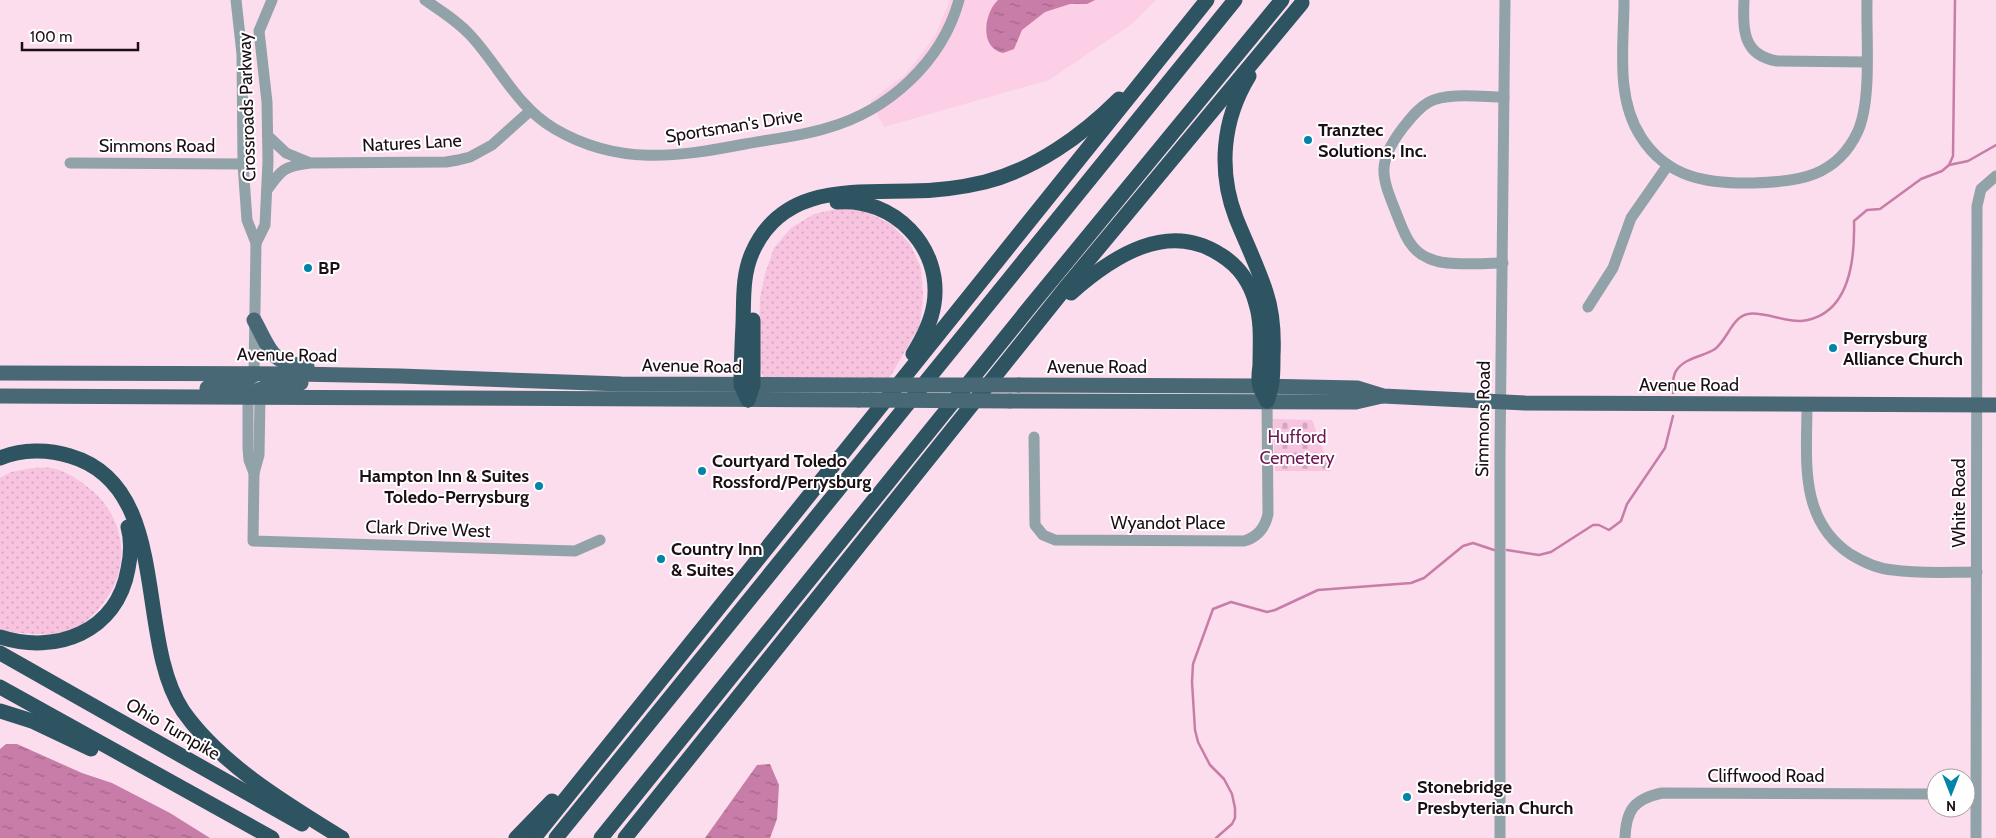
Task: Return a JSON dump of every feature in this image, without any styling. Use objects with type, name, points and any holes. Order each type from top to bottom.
[{"type":"highway","points":[[534,838],[1207,0]]},
{"type":"highway","points":[[556,838],[1235,0]]},
{"type":"highway","points":[[601,838],[1033,302],[1282,0]]},
{"type":"highway","points":[[625,838],[764,662],[1041,321],[1067,286],[1303,1]]},
{"type":"highway","points":[[1266,386],[1273,343],[1270,310],[1260,276],[1230,200],[1224,166],[1225,148],[1232,114],[1246,82],[1303,1]]},
{"type":"highway","points":[[748,400],[744,288],[747,270],[757,243],[771,224],[780,216],[805,201],[834,193],[941,190],[964,187],[1009,174],[1034,162],[1070,140],[1115,103],[1156,64]]},
{"type":"highway","points":[[747,385],[754,287],[762,253],[774,234],[802,211],[824,203],[856,202],[879,208],[894,216],[908,227],[923,246],[932,268],[935,291],[928,325],[921,341],[860,430]]},
{"type":"highway","points":[[1041,321],[1087,279],[1136,249],[1158,242],[1170,241],[1182,241],[1204,246],[1215,251],[1234,265],[1248,283],[1253,294],[1257,305],[1267,401]]},
{"type":"highway","points":[[0,458],[28,451],[56,452],[79,459],[101,472],[118,489],[134,516],[144,556],[162,661],[183,710],[212,743],[251,778],[342,838]]},
{"type":"highway","points":[[0,469],[26,461],[44,461],[62,463],[85,472],[104,487],[119,506],[129,529],[131,548],[127,575],[119,597],[105,616],[86,631],[65,640],[41,644],[24,643],[0,637]]},
{"type":"highway","name":"Ohio Turnpike","points":[[0,653],[327,838]]},
{"type":"highway","points":[[0,687],[272,838]]},
{"type":"highway","points":[[0,710],[32,721],[85,746],[261,838]]},
{"type":"highway","points":[[516,838],[563,790],[578,781]]},
{"type":"main road","points":[[254,320],[270,352],[281,362],[298,366],[350,367],[400,376]]},
{"type":"main road","name":"Avenue Road","points":[[0,373],[400,376],[621,384],[1266,386],[1357,388],[1383,396],[1501,402],[1996,405]]},
{"type":"main road","points":[[131,396],[241,385],[254,374]]},
{"type":"main road","points":[[255,395],[268,385],[400,376]]},
{"type":"main road","name":"Avenue Road","points":[[0,396],[255,395],[748,400],[1356,402],[1383,396]]},
{"type":"street","name":"Crossroads Parkway","points":[[236,0],[242,54],[243,164],[247,220],[256,243],[255,395],[248,456],[254,473],[253,541]]},
{"type":"street","name":"Crossroads Parkway","points":[[256,243],[265,225],[268,136],[267,102],[259,31],[272,0]]},
{"type":"street","name":"Sportsman's Drive","points":[[425,0],[444,12],[472,36],[530,111],[554,129],[603,149],[629,155],[644,156],[696,153],[826,129],[862,114],[879,105],[905,86],[937,48],[948,28],[959,0]]},
{"type":"street","name":"Simmons Road","points":[[1500,838],[1500,452],[1505,0]]},
{"type":"street","points":[[1624,0],[1624,77],[1627,106],[1641,138],[1656,156],[1686,175],[1708,182],[1756,183],[1780,183],[1804,179],[1825,168],[1843,153],[1857,133],[1864,110],[1867,0]]},
{"type":"street","points":[[1744,0],[1745,35],[1754,51],[1765,58],[1777,61],[1866,62]]},
{"type":"street","points":[[1503,263],[1438,262],[1420,254],[1411,245],[1403,230],[1387,188],[1383,169],[1385,156],[1393,142],[1413,115],[1427,103],[1444,97],[1504,97]]},
{"type":"street","name":"Natures Lane","points":[[267,190],[278,175],[292,165],[310,163],[446,162],[470,157],[492,145],[530,111]]},
{"type":"street","name":"Natures Lane","points":[[268,136],[286,153],[310,163]]},
{"type":"street","name":"Simmons Road","points":[[70,163],[243,164]]},
{"type":"street","points":[[1588,307],[1613,268],[1631,218],[1668,165]]},
{"type":"street","name":"White Road","points":[[1972,768],[1977,572],[1977,206],[1981,189],[1996,176]]},
{"type":"street","name":"Wyandot Place","points":[[1034,437],[1035,525],[1048,538],[1055,540],[1244,541],[1256,536],[1260,532],[1268,514],[1267,401]]},
{"type":"street","points":[[1807,404],[1807,460],[1810,496],[1818,519],[1836,542],[1856,557],[1886,569],[1977,572]]},
{"type":"street","name":"Clark Drive West","points":[[253,541],[575,551],[600,540]]},
{"type":"street","name":"Cliffwood Road","points":[[1625,838],[1628,818],[1633,807],[1645,798],[1662,793],[1926,794]]},
{"type":"street","name":"White Road","points":[[1974,818],[1976,838]]},
{"type":"shaded area","points":[[950,0],[1156,0],[1132,24],[1049,80],[884,127],[870,101],[906,74],[935,36]]},
{"type":"green space","points":[[841,208],[867,212],[891,224],[910,244],[921,268],[923,295],[920,325],[889,379],[765,381],[758,363],[760,298],[765,274],[774,248],[791,228],[814,214]]},
{"type":"green space","name":"Hufford Cemetery","points":[[1273,419],[1312,420],[1331,471],[1275,471]]},
{"type":"green space","points":[[32,468],[49,468],[61,471],[85,485],[98,496],[108,509],[120,538],[119,569],[106,599],[87,621],[72,629],[58,633],[34,634],[0,629],[0,478],[11,472]]},
{"type":"water","points":[[998,0],[1095,0],[1087,4],[1070,4],[1045,12],[1022,30],[1014,49],[1003,53],[995,50],[990,44],[986,30],[990,13]]},
{"type":"water","points":[[6,744],[17,744],[82,773],[112,783],[170,813],[210,838],[0,838],[0,749]]},
{"type":"water","points":[[770,764],[779,785],[777,819],[770,838],[705,838],[757,765]]},
{"type":"waterway","points":[[1673,393],[1674,376],[1680,366],[1715,349],[1738,319],[1743,316],[1754,313],[1801,321],[1817,317],[1830,309],[1840,297],[1851,268],[1854,221],[1867,210],[1880,209],[1921,179],[1942,171],[1949,165],[1953,156],[1955,0]]},
{"type":"waterway","points":[[1949,165],[1968,161],[1996,145]]},
{"type":"waterway","points":[[1507,550],[1539,555],[1551,552],[1593,525],[1599,525],[1609,530],[1621,521],[1627,504],[1665,448],[1673,416]]},
{"type":"waterway","points":[[1216,838],[1232,824],[1235,818],[1235,808],[1232,794],[1224,779],[1210,765],[1198,742],[1195,730],[1192,682],[1193,664],[1213,609],[1231,602],[1267,612],[1318,590],[1411,583],[1424,578],[1463,546],[1473,543],[1494,550]]},
{"type":"place","name":"Tranztec Solutions, Inc.","points":[[1308,140]]},
{"type":"place","name":"BP","points":[[308,268]]},
{"type":"place","name":"Perrysburg Alliance Church","points":[[1833,348]]},
{"type":"place","name":"Courtyard Toledo Rossford/Perrysburg","points":[[702,471]]},
{"type":"place","name":"Hampton Inn & Suites Toledo-Perrysburg","points":[[539,486]]},
{"type":"place","name":"Country Inn & Suites","points":[[661,559]]},
{"type":"place","name":"Stonebridge Presbyterian Church","points":[[1407,797]]}]
